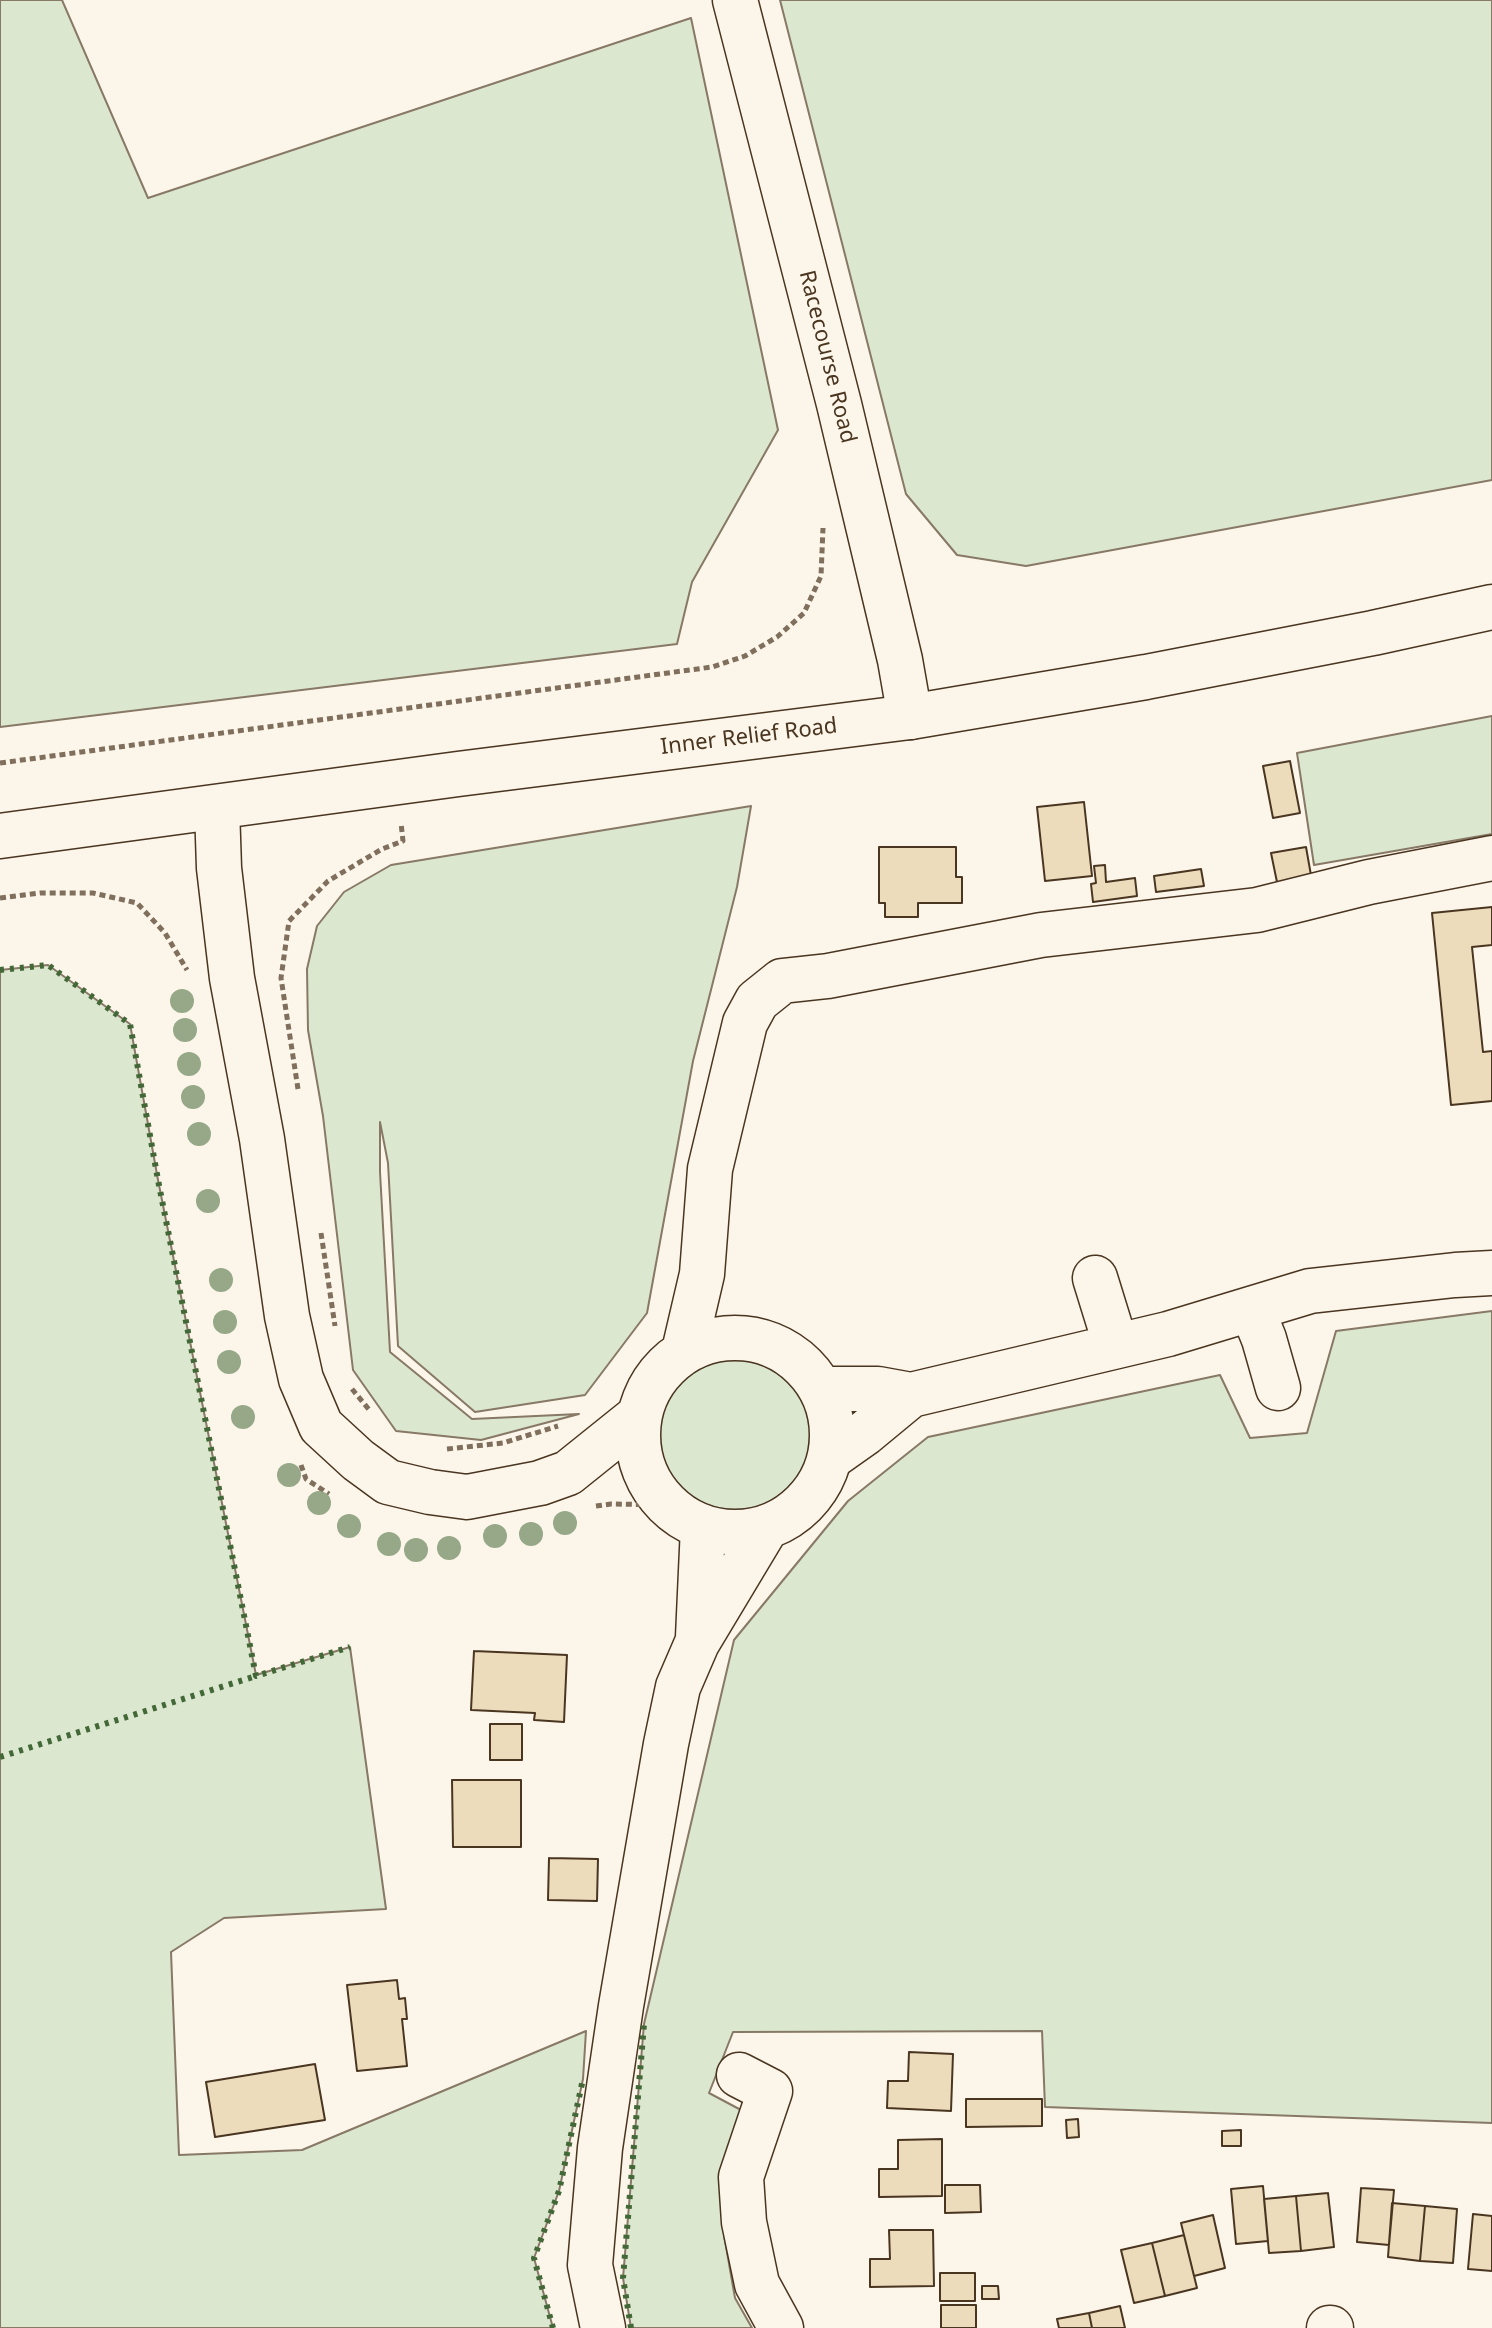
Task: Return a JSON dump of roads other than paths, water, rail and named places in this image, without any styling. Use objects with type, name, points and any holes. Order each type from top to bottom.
[{"type":"street","name":"Racecourse Road","points":[[735,0],[839,404],[900,660],[910,717]]},
{"type":"street","name":"Inner Relief Road","points":[[0,836],[910,717],[1146,677],[1492,607]]},
{"type":"street","points":[[217,808],[219,868],[232,978],[262,1139],[287,1316],[301,1379],[321,1426],[388,1482],[467,1497],[540,1483],[568,1473],[639,1416]]},
{"type":"street","points":[[684,1351],[702,1274],[710,1169],[745,1023],[757,1001],[782,981],[828,976],[1041,935],[1257,910],[1369,882],[1492,858]]},
{"type":"street","points":[[822,1389],[878,1389],[911,1395],[1168,1334],[1310,1291],[1492,1273]]},
{"type":"street","points":[[702,1274],[750,1338]]},
{"type":"street","points":[[1095,1278],[1116,1346]]},
{"type":"street","points":[[1252,1309],[1278,1388]]},
{"type":"street","points":[[727,1337],[750,1338],[778,1347],[803,1365],[822,1389],[830,1410],[833,1434],[831,1457],[818,1487],[795,1512],[766,1528],[735,1533],[703,1527],[684,1518],[668,1505],[650,1483],[641,1462],[639,1416],[646,1395],[661,1370],[684,1351],[705,1341],[727,1337]]},
{"type":"street","points":[[831,1457],[911,1395]]},
{"type":"street","points":[[568,1473],[650,1483]]},
{"type":"street","points":[[697,1643],[703,1527]]},
{"type":"street","points":[[603,2328],[590,2265],[600,2148],[655,1804],[678,1687],[697,1643],[766,1528]]},
{"type":"street","points":[[739,2075],[770,2091],[741,2177],[744,2222],[757,2284],[781,2328]]}]
